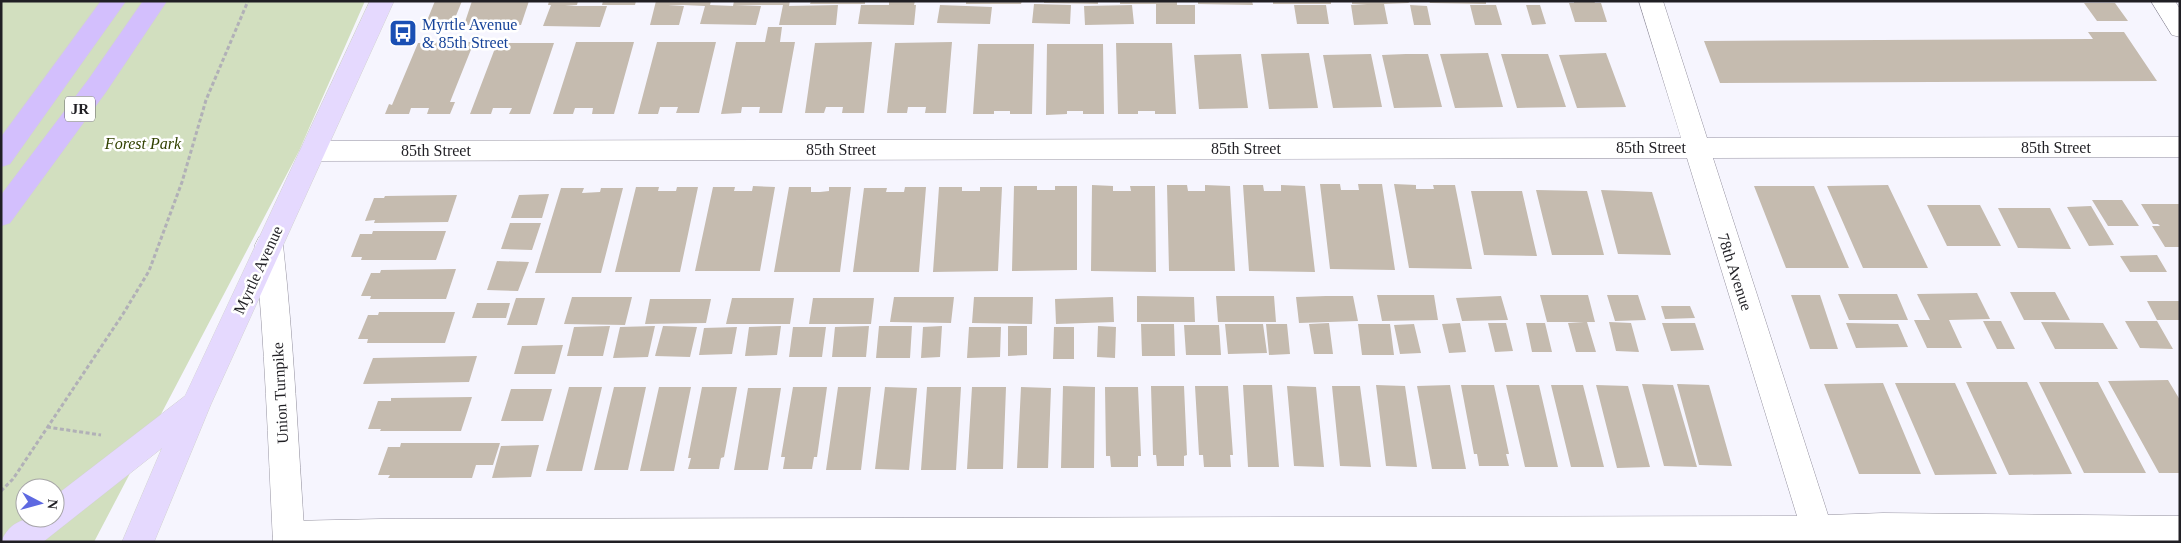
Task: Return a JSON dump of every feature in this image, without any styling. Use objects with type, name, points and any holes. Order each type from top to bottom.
[{"type":"highway","name":"JR","points":[[1,157],[114,1]]},
{"type":"highway","name":"JR","points":[[1,215],[97,86],[155,1]]},
{"type":"main road","name":"Myrtle Avenue","points":[[138,542],[196,404],[382,1]]},
{"type":"main road","points":[[65,507],[196,404]]},
{"type":"main road","points":[[17,542],[37,528]]},
{"type":"street","name":"78th Avenue","points":[[1651,1],[1819,536]]},
{"type":"street","points":[[2163,1],[2180,29]]},
{"type":"street","name":"85th Street","points":[[313,151],[2180,146]]},
{"type":"street","name":"Union Turnpike","points":[[269,245],[278,331],[278,368],[289,539]]},
{"type":"street","points":[[289,539],[391,534],[1819,536],[1883,528],[2180,532]]},
{"type":"path","points":[[1,491],[13,479],[123,314],[149,271],[182,182],[206,100],[248,1]]},
{"type":"path","points":[[47,427],[104,435]]},
{"type":"green space","name":"Forest Park","points":[[1,1],[365,1],[299,151],[94,542],[1,542]]},
{"type":"building","points":[[435,1],[462,1],[451,28],[424,28]]},
{"type":"building","points":[[472,1],[529,1],[521,25],[464,25]]},
{"type":"building","points":[[549,1],[578,1],[577,5],[565,6],[607,6],[600,27],[543,26],[551,5],[548,5]]},
{"type":"building","points":[[603,1],[636,1],[635,5],[602,5]]},
{"type":"building","points":[[656,1],[711,1],[710,5],[733,6],[734,1],[790,1],[789,6],[838,5],[836,25],[779,25],[783,5],[735,5],[761,6],[756,25],[700,24],[705,6],[684,5],[668,6],[684,6],[679,25],[650,25]]},
{"type":"building","points":[[811,1],[865,1],[865,4],[810,4]]},
{"type":"building","points":[[889,1],[915,1],[914,25],[858,24],[861,5],[889,5]]},
{"type":"building","points":[[966,1],[1022,1],[1021,4],[966,4]]},
{"type":"building","points":[[1044,1],[1098,1],[1098,4],[1044,3]]},
{"type":"building","points":[[1120,1],[1177,1],[1177,5],[1195,5],[1195,24],[1156,24],[1156,4],[1120,4]]},
{"type":"building","points":[[1198,1],[1252,1],[1253,5],[1198,4]]},
{"type":"building","points":[[1273,1],[1331,1],[1331,4],[1273,4]]},
{"type":"building","points":[[1352,1],[1408,1],[1409,3],[1384,4],[1388,24],[1354,25],[1351,5],[1367,4],[1352,4]]},
{"type":"building","points":[[1429,1],[1486,1],[1486,4],[1430,3]]},
{"type":"building","points":[[1574,1],[1601,3],[1607,22],[1575,22],[1569,3],[1574,3]]},
{"type":"building","points":[[2084,3],[2115,3],[2128,21],[2097,21]]},
{"type":"building","points":[[1034,4],[1071,5],[1070,24],[1032,23]]},
{"type":"building","points":[[940,5],[992,7],[990,24],[937,23]]},
{"type":"building","points":[[1132,5],[1134,24],[1085,25],[1084,6]]},
{"type":"building","points":[[1294,5],[1326,5],[1329,24],[1297,24]]},
{"type":"building","points":[[1410,5],[1427,6],[1431,25],[1414,25]]},
{"type":"building","points":[[1470,5],[1496,5],[1502,25],[1475,25]]},
{"type":"building","points":[[1526,5],[1540,5],[1546,24],[1532,25]]},
{"type":"building","points":[[768,27],[782,27],[780,42],[795,42],[782,113],[759,113],[760,107],[742,107],[741,113],[721,114],[736,42],[765,42]]},
{"type":"building","points":[[2088,32],[2124,32],[2157,81],[1720,83],[1704,41],[2093,39]]},
{"type":"building","points":[[474,42],[450,102],[455,102],[450,114],[427,114],[429,108],[411,108],[409,114],[385,114],[389,104],[392,105],[418,43]]},
{"type":"building","points":[[576,42],[634,42],[614,114],[592,114],[593,108],[575,108],[573,114],[553,114]]},
{"type":"building","points":[[657,42],[716,42],[699,113],[676,113],[678,107],[660,107],[658,114],[638,114]]},
{"type":"building","points":[[872,42],[864,113],[842,113],[843,107],[826,107],[824,113],[805,113],[815,43]]},
{"type":"building","points":[[952,42],[946,113],[925,113],[926,107],[908,107],[907,113],[887,113],[895,43]]},
{"type":"building","points":[[497,43],[554,43],[530,114],[509,114],[512,108],[493,108],[491,114],[470,114]]},
{"type":"building","points":[[1116,43],[1172,43],[1176,114],[1155,114],[1155,111],[1138,111],[1138,114],[1118,114]]},
{"type":"building","points":[[978,44],[1034,44],[1032,114],[1010,114],[1010,111],[994,111],[994,114],[973,114]]},
{"type":"building","points":[[1047,44],[1103,44],[1104,114],[1083,114],[1083,111],[1067,111],[1067,114],[1046,115]]},
{"type":"building","points":[[1309,53],[1318,108],[1269,109],[1261,54]]},
{"type":"building","points":[[1488,53],[1503,107],[1455,108],[1440,54]]},
{"type":"building","points":[[1606,53],[1626,107],[1577,108],[1559,55]]},
{"type":"building","points":[[1241,54],[1248,108],[1199,109],[1194,55]]},
{"type":"building","points":[[1371,54],[1382,107],[1333,108],[1323,55]]},
{"type":"building","points":[[1428,54],[1442,107],[1394,108],[1382,55]]},
{"type":"building","points":[[1501,54],[1548,54],[1566,107],[1517,108]]},
{"type":"building","points":[[1320,184],[1340,184],[1341,190],[1359,190],[1358,184],[1382,184],[1395,270],[1330,269]]},
{"type":"building","points":[[1394,184],[1416,185],[1416,189],[1434,189],[1433,185],[1455,185],[1472,269],[1409,268]]},
{"type":"building","points":[[1092,185],[1113,186],[1113,191],[1131,191],[1130,186],[1155,186],[1156,272],[1091,271]]},
{"type":"building","points":[[1167,185],[1187,185],[1188,191],[1205,191],[1205,185],[1230,186],[1235,271],[1169,271]]},
{"type":"building","points":[[1243,185],[1263,185],[1264,191],[1281,191],[1281,185],[1305,186],[1315,272],[1249,271]]},
{"type":"building","points":[[1888,185],[1928,268],[1863,268],[1827,186]]},
{"type":"building","points":[[753,186],[775,187],[760,271],[695,271],[713,187],[735,187],[734,191],[752,191]]},
{"type":"building","points":[[1014,186],[1037,186],[1037,190],[1055,190],[1055,186],[1077,186],[1077,270],[1012,271]]},
{"type":"building","points":[[1754,186],[1814,186],[1849,268],[1786,268]]},
{"type":"building","points":[[636,187],[659,187],[658,191],[676,191],[677,187],[698,187],[680,272],[615,272]]},
{"type":"building","points":[[789,187],[811,187],[811,192],[820,192],[829,191],[829,187],[851,187],[840,272],[774,272]]},
{"type":"building","points":[[905,187],[926,187],[919,272],[853,272],[864,188],[887,188],[886,192],[904,192]]},
{"type":"building","points":[[939,187],[962,187],[962,191],[980,191],[980,187],[1002,187],[998,271],[933,272]]},
{"type":"building","points":[[561,188],[584,188],[582,193],[600,192],[601,188],[623,188],[601,273],[535,273]]},
{"type":"building","points":[[1536,190],[1587,191],[1604,255],[1552,255]]},
{"type":"building","points":[[1601,190],[1652,192],[1671,255],[1618,254]]},
{"type":"building","points":[[1471,191],[1522,191],[1537,256],[1484,255]]},
{"type":"building","points":[[549,194],[542,218],[511,218],[519,195]]},
{"type":"building","points":[[457,195],[448,222],[374,223],[375,220],[365,221],[374,198],[384,198],[385,196]]},
{"type":"building","points":[[2092,200],[2122,200],[2139,226],[2108,226]]},
{"type":"building","points":[[2141,204],[2180,204],[2180,247],[2165,247],[2152,226],[2160,226],[2153,224]]},
{"type":"building","points":[[1927,205],[1980,205],[2001,246],[1947,246]]},
{"type":"building","points":[[2091,206],[2114,245],[2089,246],[2067,207]]},
{"type":"building","points":[[1998,208],[2050,208],[2071,249],[2018,248]]},
{"type":"building","points":[[510,223],[541,223],[532,250],[501,249]]},
{"type":"building","points":[[373,231],[446,231],[436,260],[361,260],[362,257],[351,257],[360,234],[372,234]]},
{"type":"building","points":[[2157,255],[2167,272],[2130,272],[2120,256]]},
{"type":"building","points":[[497,261],[529,262],[518,291],[487,290]]},
{"type":"building","points":[[456,269],[446,299],[370,299],[371,296],[361,296],[371,273],[380,273],[381,270]]},
{"type":"building","points":[[2010,292],[2055,292],[2070,320],[2024,320]]},
{"type":"building","points":[[1977,293],[1990,319],[1949,320],[1962,348],[1927,348],[1914,320],[1930,320],[1917,294]]},
{"type":"building","points":[[1838,294],[1897,294],[1908,320],[1849,320]]},
{"type":"building","points":[[1377,295],[1434,295],[1438,320],[1382,321]]},
{"type":"building","points":[[1540,295],[1588,295],[1595,322],[1587,322],[1596,352],[1576,352],[1568,323],[1584,322],[1547,322]]},
{"type":"building","points":[[1607,295],[1638,295],[1646,320],[1615,321]]},
{"type":"building","points":[[1791,295],[1820,295],[1838,349],[1810,349]]},
{"type":"building","points":[[1137,296],[1194,297],[1195,322],[1137,322]]},
{"type":"building","points":[[1216,296],[1274,296],[1276,322],[1218,322]]},
{"type":"building","points":[[1353,296],[1358,321],[1299,323],[1296,297]]},
{"type":"building","points":[[1501,296],[1508,320],[1462,321],[1456,298]]},
{"type":"building","points":[[572,297],[632,297],[625,325],[564,324]]},
{"type":"building","points":[[894,297],[954,297],[951,323],[890,322]]},
{"type":"building","points":[[974,297],[1033,297],[1032,324],[972,323]]},
{"type":"building","points":[[1113,297],[1114,322],[1056,324],[1055,299]]},
{"type":"building","points":[[516,298],[545,298],[537,325],[507,325]]},
{"type":"building","points":[[732,298],[794,298],[790,324],[726,324]]},
{"type":"building","points":[[813,298],[874,298],[871,324],[809,324]]},
{"type":"building","points":[[650,299],[711,299],[706,323],[645,324]]},
{"type":"building","points":[[2147,301],[2180,301],[2180,320],[2157,320]]},
{"type":"building","points":[[477,303],[510,303],[506,318],[472,318]]},
{"type":"building","points":[[1661,306],[1690,306],[1695,318],[1665,319]]},
{"type":"building","points":[[379,312],[455,312],[445,343],[367,343],[368,339],[358,339],[368,315],[378,315]]},
{"type":"building","points":[[1983,321],[2001,321],[2015,349],[1997,349]]},
{"type":"building","points":[[2125,321],[2157,321],[2173,349],[2140,348]]},
{"type":"building","points":[[1609,322],[1631,323],[1639,352],[1616,351]]},
{"type":"building","points":[[2041,322],[2103,323],[2118,349],[2055,349]]},
{"type":"building","points":[[1329,323],[1333,354],[1314,354],[1309,324]]},
{"type":"building","points":[[1460,323],[1466,352],[1449,353],[1442,324]]},
{"type":"building","points":[[1488,323],[1506,323],[1513,351],[1495,352]]},
{"type":"building","points":[[1526,323],[1545,323],[1552,352],[1532,352]]},
{"type":"building","points":[[1662,323],[1695,323],[1704,350],[1671,351]]},
{"type":"building","points":[[1846,323],[1898,324],[1908,347],[1856,348]]},
{"type":"building","points":[[1141,324],[1174,324],[1175,356],[1142,356]]},
{"type":"building","points":[[1225,324],[1263,324],[1267,353],[1228,354]]},
{"type":"building","points":[[1266,324],[1287,324],[1290,354],[1269,355]]},
{"type":"building","points":[[1358,324],[1390,324],[1394,355],[1362,355]]},
{"type":"building","points":[[1414,324],[1421,353],[1400,354],[1394,325]]},
{"type":"building","points":[[1184,325],[1219,325],[1221,355],[1186,355]]},
{"type":"building","points":[[610,326],[603,356],[567,356],[574,327]]},
{"type":"building","points":[[655,326],[648,357],[613,358],[620,327]]},
{"type":"building","points":[[663,326],[697,327],[690,357],[655,356]]},
{"type":"building","points":[[781,326],[777,355],[745,356],[749,327]]},
{"type":"building","points":[[869,326],[866,357],[832,357],[835,327]]},
{"type":"building","points":[[879,326],[912,326],[910,358],[876,358]]},
{"type":"building","points":[[942,326],[940,357],[921,358],[923,327]]},
{"type":"building","points":[[1008,326],[1027,326],[1027,355],[1008,356]]},
{"type":"building","points":[[1098,326],[1116,327],[1115,358],[1097,357]]},
{"type":"building","points":[[737,327],[732,354],[699,355],[704,328]]},
{"type":"building","points":[[793,327],[826,327],[822,357],[789,357]]},
{"type":"building","points":[[969,327],[1001,327],[1000,357],[967,358]]},
{"type":"building","points":[[1054,327],[1074,327],[1074,359],[1053,359]]},
{"type":"building","points":[[563,345],[555,374],[514,374],[522,346]]},
{"type":"building","points":[[477,356],[469,382],[363,384],[373,358]]},
{"type":"building","points":[[2168,380],[2180,400],[2180,473],[2159,473],[2108,381]]},
{"type":"building","points":[[1966,382],[2027,382],[2072,474],[2009,475]]},
{"type":"building","points":[[2039,382],[2098,382],[2146,473],[2084,473]]},
{"type":"building","points":[[1883,383],[1921,474],[1859,474],[1824,384]]},
{"type":"building","points":[[1895,383],[1955,383],[1997,474],[1935,475]]},
{"type":"building","points":[[1642,384],[1673,385],[1697,467],[1664,466]]},
{"type":"building","points":[[1677,384],[1709,385],[1732,466],[1699,465]]},
{"type":"building","points":[[1243,385],[1272,385],[1279,467],[1248,467]]},
{"type":"building","points":[[1376,385],[1405,386],[1417,467],[1386,466]]},
{"type":"building","points":[[1450,385],[1466,469],[1432,469],[1417,386]]},
{"type":"building","points":[[1461,385],[1494,385],[1509,454],[1506,454],[1509,466],[1479,466],[1477,454],[1474,454]]},
{"type":"building","points":[[1506,385],[1539,385],[1558,467],[1525,467]]},
{"type":"building","points":[[1551,385],[1583,385],[1604,467],[1571,467]]},
{"type":"building","points":[[1596,385],[1628,386],[1650,467],[1617,468]]},
{"type":"building","points":[[1063,386],[1095,387],[1094,468],[1061,468]]},
{"type":"building","points":[[1151,386],[1184,386],[1187,455],[1184,456],[1184,466],[1157,466],[1156,455],[1153,455]]},
{"type":"building","points":[[1195,386],[1228,386],[1233,455],[1230,455],[1231,467],[1204,467],[1203,455],[1199,455]]},
{"type":"building","points":[[1287,386],[1316,387],[1324,467],[1294,466]]},
{"type":"building","points":[[1332,386],[1360,386],[1371,467],[1340,466]]},
{"type":"building","points":[[569,387],[602,387],[582,471],[546,471]]},
{"type":"building","points":[[614,387],[646,387],[628,470],[594,470]]},
{"type":"building","points":[[659,387],[691,387],[674,471],[640,471]]},
{"type":"building","points":[[702,387],[737,387],[724,457],[721,458],[719,469],[688,469],[691,458],[688,458]]},
{"type":"building","points":[[793,387],[827,387],[817,457],[814,457],[812,469],[783,469],[785,457],[781,457]]},
{"type":"building","points":[[838,387],[871,387],[861,470],[826,470]]},
{"type":"building","points":[[885,387],[917,388],[909,470],[875,469]]},
{"type":"building","points":[[927,387],[961,387],[956,470],[921,470]]},
{"type":"building","points":[[972,387],[1006,387],[1003,469],[967,469]]},
{"type":"building","points":[[1021,387],[1051,388],[1048,468],[1017,468]]},
{"type":"building","points":[[1105,387],[1138,387],[1141,456],[1138,456],[1138,467],[1111,467],[1110,456],[1106,456]]},
{"type":"building","points":[[748,388],[781,388],[768,470],[734,470]]},
{"type":"building","points":[[511,389],[552,389],[543,421],[501,421]]},
{"type":"building","points":[[472,397],[461,431],[380,431],[381,429],[368,429],[378,401],[391,401],[391,398]]},
{"type":"building","points":[[401,443],[500,443],[493,465],[476,465],[472,478],[388,478],[390,475],[378,475],[388,447],[400,447]]},
{"type":"building","points":[[539,445],[531,477],[492,478],[501,446]]},
{"type":"place","name":"Myrtle Avenue & 85th Street","points":[[403,33]]}]
